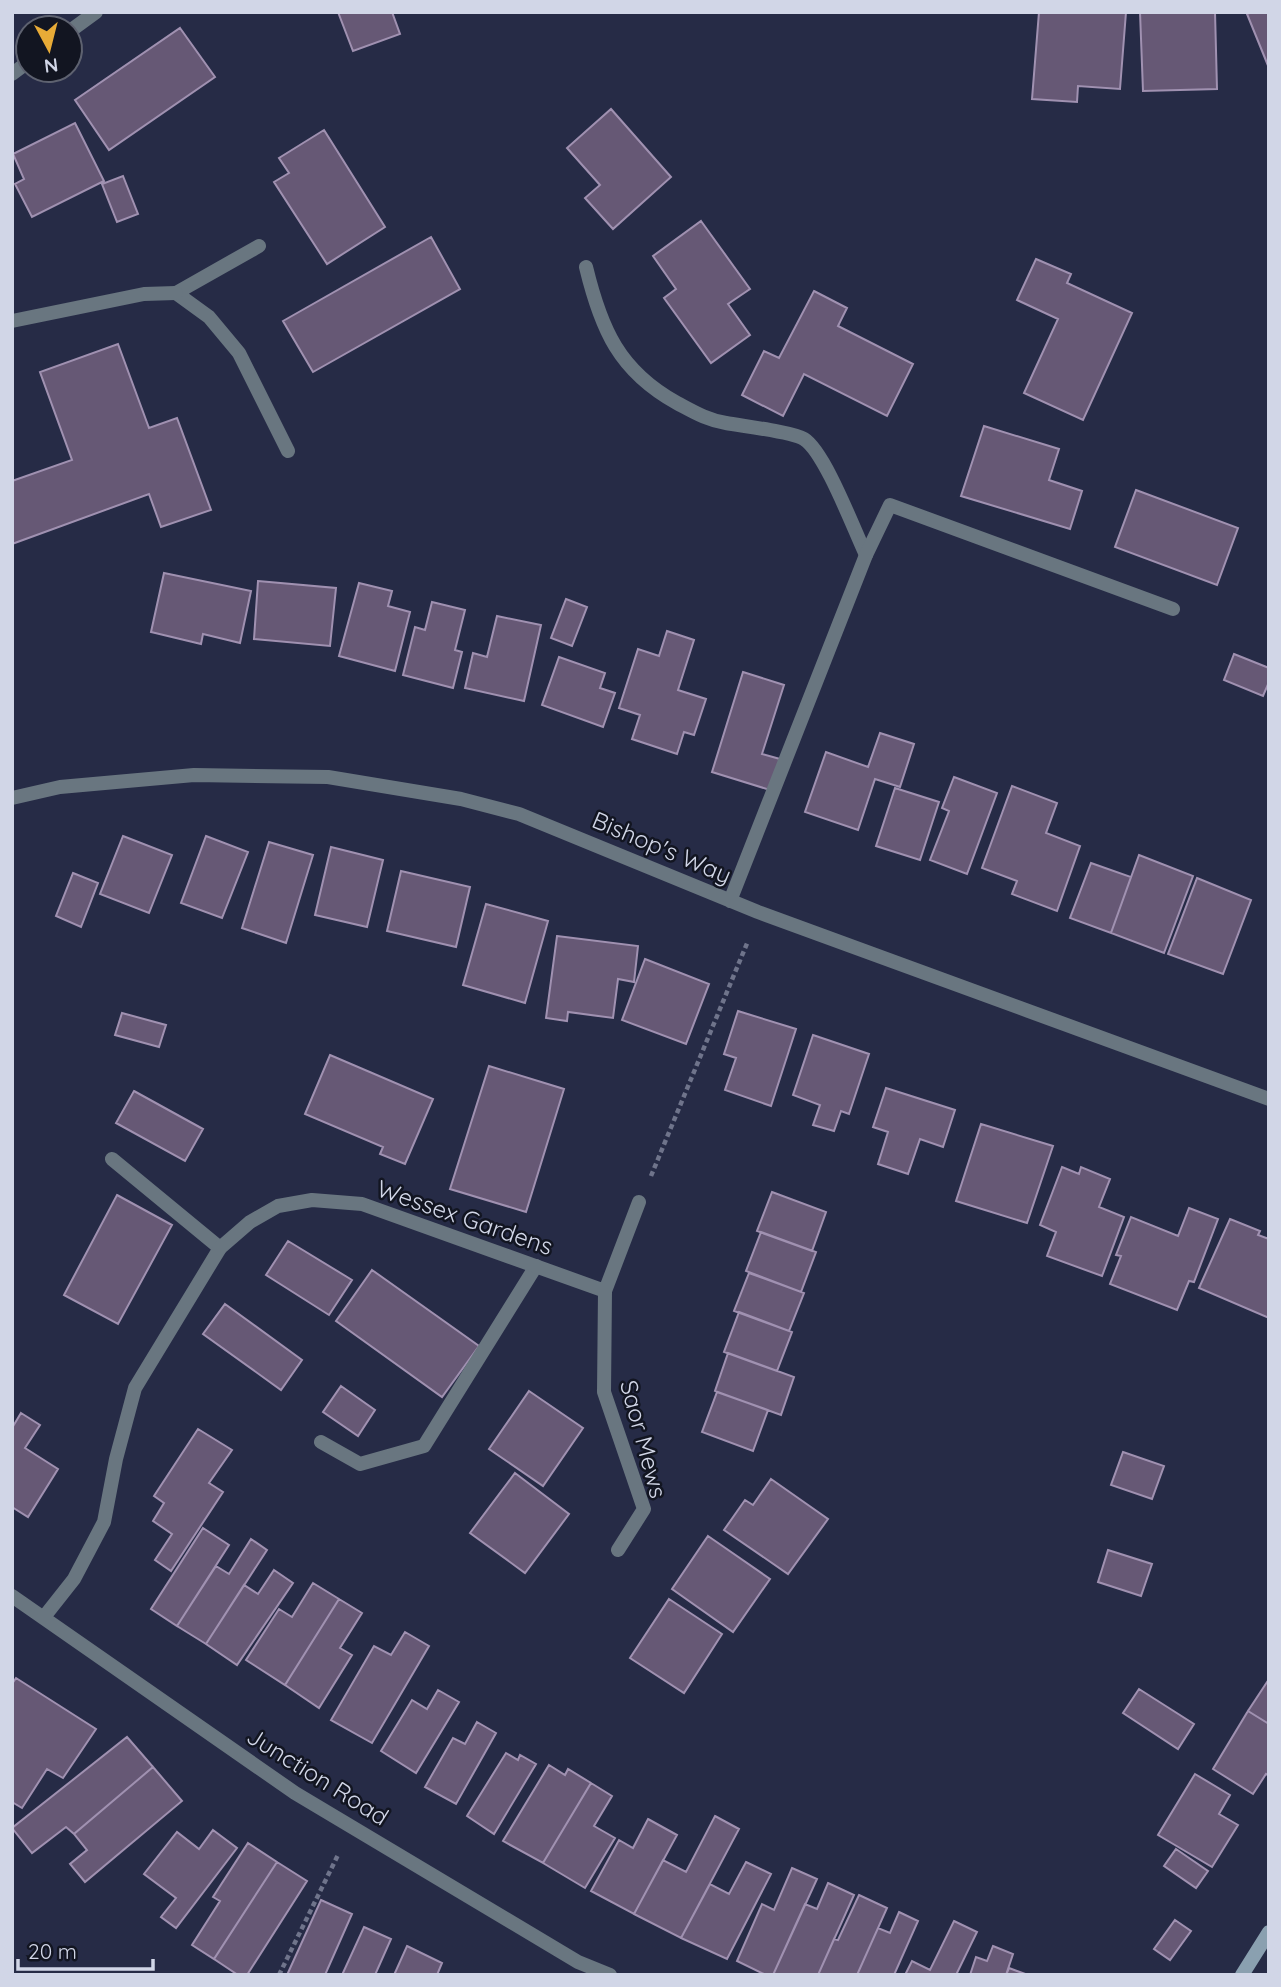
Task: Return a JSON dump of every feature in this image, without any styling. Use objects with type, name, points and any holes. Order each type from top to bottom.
[{"type":"street","points":[[12,321],[144,294],[176,293],[259,246]]},
{"type":"street","points":[[586,267],[594,303],[609,338],[632,372],[653,390],[706,420],[803,437],[817,451],[866,555]]},
{"type":"street","points":[[176,293],[209,317],[239,353],[288,451]]},
{"type":"street","points":[[730,901],[866,555],[890,505],[1173,609]]},
{"type":"street","name":"Bishop's Way","points":[[12,798],[60,787],[194,775],[328,777],[461,799],[519,814],[758,912],[1269,1098]]},
{"type":"street","points":[[112,1158],[220,1248]]},
{"type":"street","name":"Wessex Gardens","points":[[44,1617],[74,1579],[104,1522],[116,1458],[135,1388],[220,1248],[250,1222],[278,1206],[312,1200],[362,1204],[605,1291]]},
{"type":"street","points":[[605,1291],[639,1202]]},
{"type":"street","points":[[321,1442],[360,1464],[424,1446],[536,1266]]},
{"type":"street","name":"Saor Mews","points":[[605,1291],[604,1392],[644,1509],[618,1550]]},
{"type":"street","name":"Junction Road","points":[[12,1596],[295,1793],[578,1962],[610,1975]]},
{"type":"street","points":[[1242,1975],[1269,1932]]},
{"type":"path","points":[[639,1202],[743,956],[758,912]]},
{"type":"path","points":[[279,1975],[352,1826]]},
{"type":"building","points":[[338,12],[392,12],[400,34],[353,51]]},
{"type":"building","points":[[1039,12],[1126,12],[1120,89],[1078,86],[1077,102],[1032,99]]},
{"type":"building","points":[[1140,12],[1215,12],[1217,89],[1143,91]]},
{"type":"building","points":[[1269,12],[1269,68],[1247,14]]},
{"type":"building","points":[[180,28],[215,77],[109,150],[75,100]]},
{"type":"building","points":[[611,109],[671,177],[613,229],[585,198],[600,185],[567,148]]},
{"type":"building","points":[[75,123],[104,181],[32,217],[15,184],[24,179],[13,154]]},
{"type":"building","points":[[324,130],[385,227],[327,264],[274,182],[289,173],[279,158]]},
{"type":"building","points":[[123,176],[138,214],[117,222],[102,184]]},
{"type":"building","points":[[701,221],[750,289],[728,304],[750,335],[711,363],[664,298],[676,289],[653,256]]},
{"type":"building","points":[[431,237],[460,289],[313,372],[283,321]]},
{"type":"building","points":[[1036,259],[1071,274],[1067,283],[1132,313],[1083,420],[1024,393],[1058,319],[1017,300]]},
{"type":"building","points":[[814,291],[847,308],[838,326],[913,364],[887,416],[804,374],[783,416],[742,395],[764,351],[779,358]]},
{"type":"building","points":[[118,344],[149,428],[177,418],[211,510],[161,527],[149,494],[12,544],[12,481],[72,460],[40,372]]},
{"type":"building","points":[[984,426],[1059,449],[1049,480],[1082,491],[1070,529],[961,496]]},
{"type":"building","points":[[1136,490],[1238,528],[1217,585],[1115,547]]},
{"type":"building","points":[[164,573],[251,591],[240,643],[203,634],[201,644],[151,632]]},
{"type":"building","points":[[258,581],[336,588],[330,646],[254,639]]},
{"type":"building","points":[[359,583],[392,591],[388,606],[410,612],[395,671],[339,656]]},
{"type":"building","points":[[566,599],[587,607],[572,646],[551,638]]},
{"type":"building","points":[[432,602],[465,610],[455,650],[462,652],[453,688],[403,675],[415,627],[425,630]]},
{"type":"building","points":[[497,616],[541,625],[524,701],[465,688],[473,653],[487,657]]},
{"type":"building","points":[[667,631],[694,640],[678,690],[706,699],[694,735],[684,732],[677,754],[632,739],[640,715],[619,708],[638,649],[659,656]]},
{"type":"building","points":[[1234,654],[1269,668],[1269,682],[1263,696],[1224,680]]},
{"type":"building","points":[[559,657],[605,673],[600,688],[615,693],[603,727],[542,705]]},
{"type":"building","points":[[743,672],[784,685],[762,754],[780,759],[770,790],[712,772]]},
{"type":"building","points":[[880,733],[914,744],[900,787],[875,779],[858,830],[805,812],[826,752],[868,767]]},
{"type":"building","points":[[954,777],[997,793],[967,874],[930,860],[949,811],[942,808]]},
{"type":"building","points":[[1012,786],[1057,803],[1046,833],[1080,846],[1057,911],[1012,894],[1017,881],[982,868]]},
{"type":"building","points":[[895,788],[939,802],[920,860],[876,846]]},
{"type":"building","points":[[123,836],[172,855],[149,913],[100,894]]},
{"type":"building","points":[[206,836],[248,852],[222,918],[181,903]]},
{"type":"building","points":[[269,842],[313,855],[286,943],[242,928]]},
{"type":"building","points":[[331,847],[383,860],[367,927],[315,915]]},
{"type":"building","points":[[1139,855],[1193,876],[1164,953],[1111,933]]},
{"type":"building","points":[[1091,863],[1131,877],[1111,933],[1070,918]]},
{"type":"building","points":[[401,871],[470,887],[456,947],[387,931]]},
{"type":"building","points":[[73,873],[98,883],[81,927],[56,916]]},
{"type":"building","points":[[1197,878],[1251,900],[1223,974],[1168,954]]},
{"type":"building","points":[[486,904],[548,921],[525,1003],[463,985]]},
{"type":"building","points":[[557,936],[638,946],[634,982],[618,979],[613,1018],[568,1012],[567,1021],[546,1018]]},
{"type":"building","points":[[645,959],[709,984],[686,1044],[622,1020]]},
{"type":"building","points":[[738,1011],[796,1029],[771,1106],[725,1090],[736,1058],[724,1054]]},
{"type":"building","points":[[122,1013],[166,1025],[159,1047],[115,1035]]},
{"type":"building","points":[[813,1035],[869,1054],[849,1114],[841,1111],[834,1131],[813,1125],[820,1105],[793,1095]]},
{"type":"building","points":[[330,1055],[433,1099],[405,1164],[380,1154],[383,1147],[305,1114]]},
{"type":"building","points":[[489,1066],[564,1089],[526,1212],[450,1189]]},
{"type":"building","points":[[886,1088],[955,1110],[943,1147],[920,1139],[908,1174],[878,1164],[888,1132],[873,1127]]},
{"type":"building","points":[[134,1091],[203,1129],[185,1161],[116,1123]]},
{"type":"building","points":[[981,1124],[1053,1146],[1027,1223],[956,1201]]},
{"type":"building","points":[[1062,1167],[1079,1174],[1081,1167],[1110,1179],[1099,1207],[1124,1217],[1102,1276],[1047,1256],[1056,1232],[1040,1225]]},
{"type":"building","points":[[772,1192],[826,1212],[812,1251],[757,1231]]},
{"type":"building","points":[[117,1195],[172,1225],[118,1324],[64,1295]]},
{"type":"building","points":[[1189,1208],[1218,1219],[1194,1282],[1189,1281],[1177,1310],[1110,1284],[1121,1256],[1116,1255],[1131,1217],[1178,1236]]},
{"type":"building","points":[[1230,1219],[1260,1231],[1258,1235],[1269,1239],[1269,1318],[1199,1288]]},
{"type":"building","points":[[761,1232],[816,1252],[801,1292],[746,1271]]},
{"type":"building","points":[[288,1241],[352,1280],[329,1315],[266,1275]]},
{"type":"building","points":[[372,1270],[479,1346],[442,1397],[336,1321]]},
{"type":"building","points":[[749,1273],[804,1293],[789,1331],[734,1311]]},
{"type":"building","points":[[225,1304],[302,1360],[281,1390],[203,1334]]},
{"type":"building","points":[[739,1312],[792,1332],[777,1371],[724,1352]]},
{"type":"building","points":[[728,1353],[794,1377],[781,1415],[715,1391]]},
{"type":"building","points":[[341,1386],[375,1410],[358,1436],[323,1412]]},
{"type":"building","points":[[529,1391],[583,1428],[543,1486],[489,1449]]},
{"type":"building","points":[[717,1392],[768,1410],[753,1451],[702,1432]]},
{"type":"building","points":[[21,1413],[40,1425],[25,1448],[58,1469],[28,1517],[12,1507],[12,1428]]},
{"type":"building","points":[[198,1429],[232,1450],[209,1483],[223,1492],[171,1571],[155,1560],[172,1534],[153,1521],[164,1503],[154,1496]]},
{"type":"building","points":[[1123,1452],[1164,1466],[1152,1499],[1111,1485]]},
{"type":"building","points":[[515,1473],[569,1514],[525,1573],[470,1533]]},
{"type":"building","points":[[771,1479],[828,1519],[788,1574],[724,1530],[745,1500],[753,1505]]},
{"type":"building","points":[[203,1528],[229,1545],[177,1626],[151,1609]]},
{"type":"building","points":[[708,1536],[770,1579],[733,1632],[672,1589]]},
{"type":"building","points":[[251,1539],[267,1550],[206,1644],[177,1626],[216,1566],[229,1574]]},
{"type":"building","points":[[1108,1550],[1152,1564],[1141,1596],[1098,1582]]},
{"type":"building","points":[[274,1570],[293,1583],[237,1665],[206,1644],[244,1585],[258,1594]]},
{"type":"building","points":[[313,1583],[339,1599],[285,1685],[246,1660],[279,1609],[292,1617]]},
{"type":"building","points":[[339,1599],[362,1613],[340,1648],[352,1655],[319,1708],[285,1685]]},
{"type":"building","points":[[669,1599],[722,1634],[684,1693],[630,1658]]},
{"type":"building","points":[[405,1632],[429,1646],[372,1743],[331,1720],[374,1646],[391,1655]]},
{"type":"building","points":[[16,1678],[96,1729],[63,1778],[47,1769],[22,1808],[12,1802],[12,1684]]},
{"type":"building","points":[[1269,1679],[1269,1724],[1248,1711]]},
{"type":"building","points":[[1139,1689],[1194,1724],[1178,1749],[1123,1713]]},
{"type":"building","points":[[438,1690],[459,1702],[416,1773],[381,1751],[412,1700],[427,1709]]},
{"type":"building","points":[[1248,1711],[1269,1724],[1269,1776],[1266,1774],[1253,1794],[1213,1769]]},
{"type":"building","points":[[477,1722],[496,1733],[456,1804],[425,1787],[453,1738],[465,1744]]},
{"type":"building","points":[[127,1737],[153,1767],[74,1834],[66,1827],[32,1853],[12,1828]]},
{"type":"building","points":[[506,1753],[518,1760],[520,1755],[536,1764],[494,1834],[467,1816]]},
{"type":"building","points":[[549,1765],[565,1775],[568,1769],[591,1783],[543,1863],[503,1841]]},
{"type":"building","points":[[153,1767],[182,1801],[85,1882],[70,1864],[87,1850],[74,1834]]},
{"type":"building","points":[[1195,1774],[1230,1795],[1219,1814],[1238,1825],[1212,1867],[1158,1835]]},
{"type":"building","points":[[591,1783],[612,1796],[594,1826],[615,1838],[585,1888],[543,1863]]},
{"type":"building","points":[[715,1816],[739,1829],[681,1938],[634,1914],[663,1860],[686,1872]]},
{"type":"building","points":[[648,1819],[677,1835],[634,1914],[591,1891],[619,1840],[633,1848]]},
{"type":"building","points":[[213,1830],[237,1848],[176,1928],[161,1917],[176,1898],[144,1874],[177,1832],[199,1849]]},
{"type":"building","points":[[248,1843],[277,1862],[214,1959],[192,1945],[220,1901],[213,1897]]},
{"type":"building","points":[[1176,1849],[1208,1871],[1196,1888],[1164,1866]]},
{"type":"building","points":[[277,1862],[307,1881],[247,1975],[238,1975],[214,1959]]},
{"type":"building","points":[[746,1862],[771,1874],[727,1959],[681,1938],[710,1884],[729,1894]]},
{"type":"building","points":[[792,1868],[817,1879],[773,1975],[766,1975],[737,1961],[762,1904],[774,1910]]},
{"type":"building","points":[[828,1883],[854,1895],[818,1975],[773,1975],[805,1904],[817,1909]]},
{"type":"building","points":[[859,1895],[887,1908],[857,1975],[818,1975],[834,1939],[838,1940]]},
{"type":"building","points":[[321,1900],[352,1914],[325,1975],[287,1975]]},
{"type":"building","points":[[899,1912],[918,1921],[894,1975],[857,1975],[878,1928],[890,1933]]},
{"type":"building","points":[[1175,1920],[1191,1931],[1170,1960],[1154,1949]]},
{"type":"building","points":[[954,1921],[977,1932],[956,1975],[905,1975],[912,1961],[930,1970]]},
{"type":"building","points":[[364,1927],[391,1939],[375,1975],[342,1975]]},
{"type":"building","points":[[407,1946],[442,1963],[437,1975],[394,1975]]},
{"type":"building","points":[[993,1946],[1013,1954],[1006,1975],[970,1975],[976,1957],[987,1961]]},
{"type":"building","points":[[1009,1968],[1028,1975],[1006,1975]]}]
